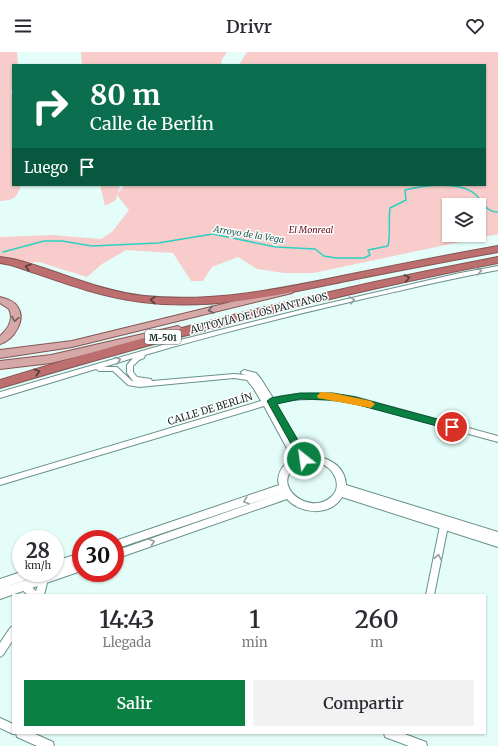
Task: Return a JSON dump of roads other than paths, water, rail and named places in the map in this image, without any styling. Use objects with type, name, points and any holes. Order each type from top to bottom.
[{"type":"highway","name":"AUTOVÍA DE LOS PANTANOS","points":[[0,260],[108,292],[150,300],[179,302],[222,300],[303,287],[498,249]]},
{"type":"highway","name":"AUTOVÍA DE LOS PANTANOS","points":[[0,384],[91,356],[173,334],[328,296],[498,260]]},
{"type":"main road","points":[[0,354],[72,344],[269,297],[303,287]]},
{"type":"main road","points":[[0,364],[51,359],[281,305],[328,296]]},
{"type":"main road","points":[[0,300],[12,306],[17,313],[17,321],[12,331],[0,341]]},
{"type":"street","points":[[0,395],[180,342],[338,303],[460,275],[498,268]]},
{"type":"street","points":[[180,342],[137,358],[130,365],[129,369],[131,376],[140,381],[148,381],[245,372],[257,378],[268,402],[301,460]]},
{"type":"street","points":[[38,384],[108,368],[115,369],[130,383],[139,385],[239,376],[252,380],[268,402]]},
{"type":"street","name":"CALLE DE BERLÍN","points":[[0,482],[268,402],[300,396],[333,397],[376,406],[498,439]]},
{"type":"street","points":[[319,459],[328,463],[340,476],[340,490],[335,499],[328,505],[308,507],[299,504],[285,492],[282,476],[286,469],[301,460],[319,459]]},
{"type":"street","points":[[340,490],[445,523],[498,543]]},
{"type":"street","points":[[124,542],[285,492]]},
{"type":"street","points":[[124,551],[285,492]]},
{"type":"street","points":[[445,523],[498,536]]},
{"type":"street","points":[[430,594],[445,523]]},
{"type":"street","points":[[0,584],[12,580]]},
{"type":"street","points":[[0,594],[35,582]]},
{"type":"street","points":[[39,594],[43,582]]},
{"type":"street","points":[[24,586],[37,594]]},
{"type":"street","points":[[0,652],[12,633]]},
{"type":"street","points":[[0,723],[12,729]]},
{"type":"street","points":[[23,734],[48,746]]},
{"type":"street","points":[[391,734],[422,746]]},
{"type":"waterway","name":"Arroyo de la Vega","points":[[3,252],[44,241],[62,241],[92,246],[158,243],[213,234],[276,247],[315,249],[324,256],[336,258],[364,258],[370,255],[368,250],[388,246],[390,208],[406,200],[405,190],[431,186]]},
{"type":"waterway","name":"Arroyo de la Vega","points":[[451,186],[468,190],[475,194],[487,208],[494,212],[498,212]]},
{"type":"park label","name":"El Monreal","points":[[311,229]]}]
